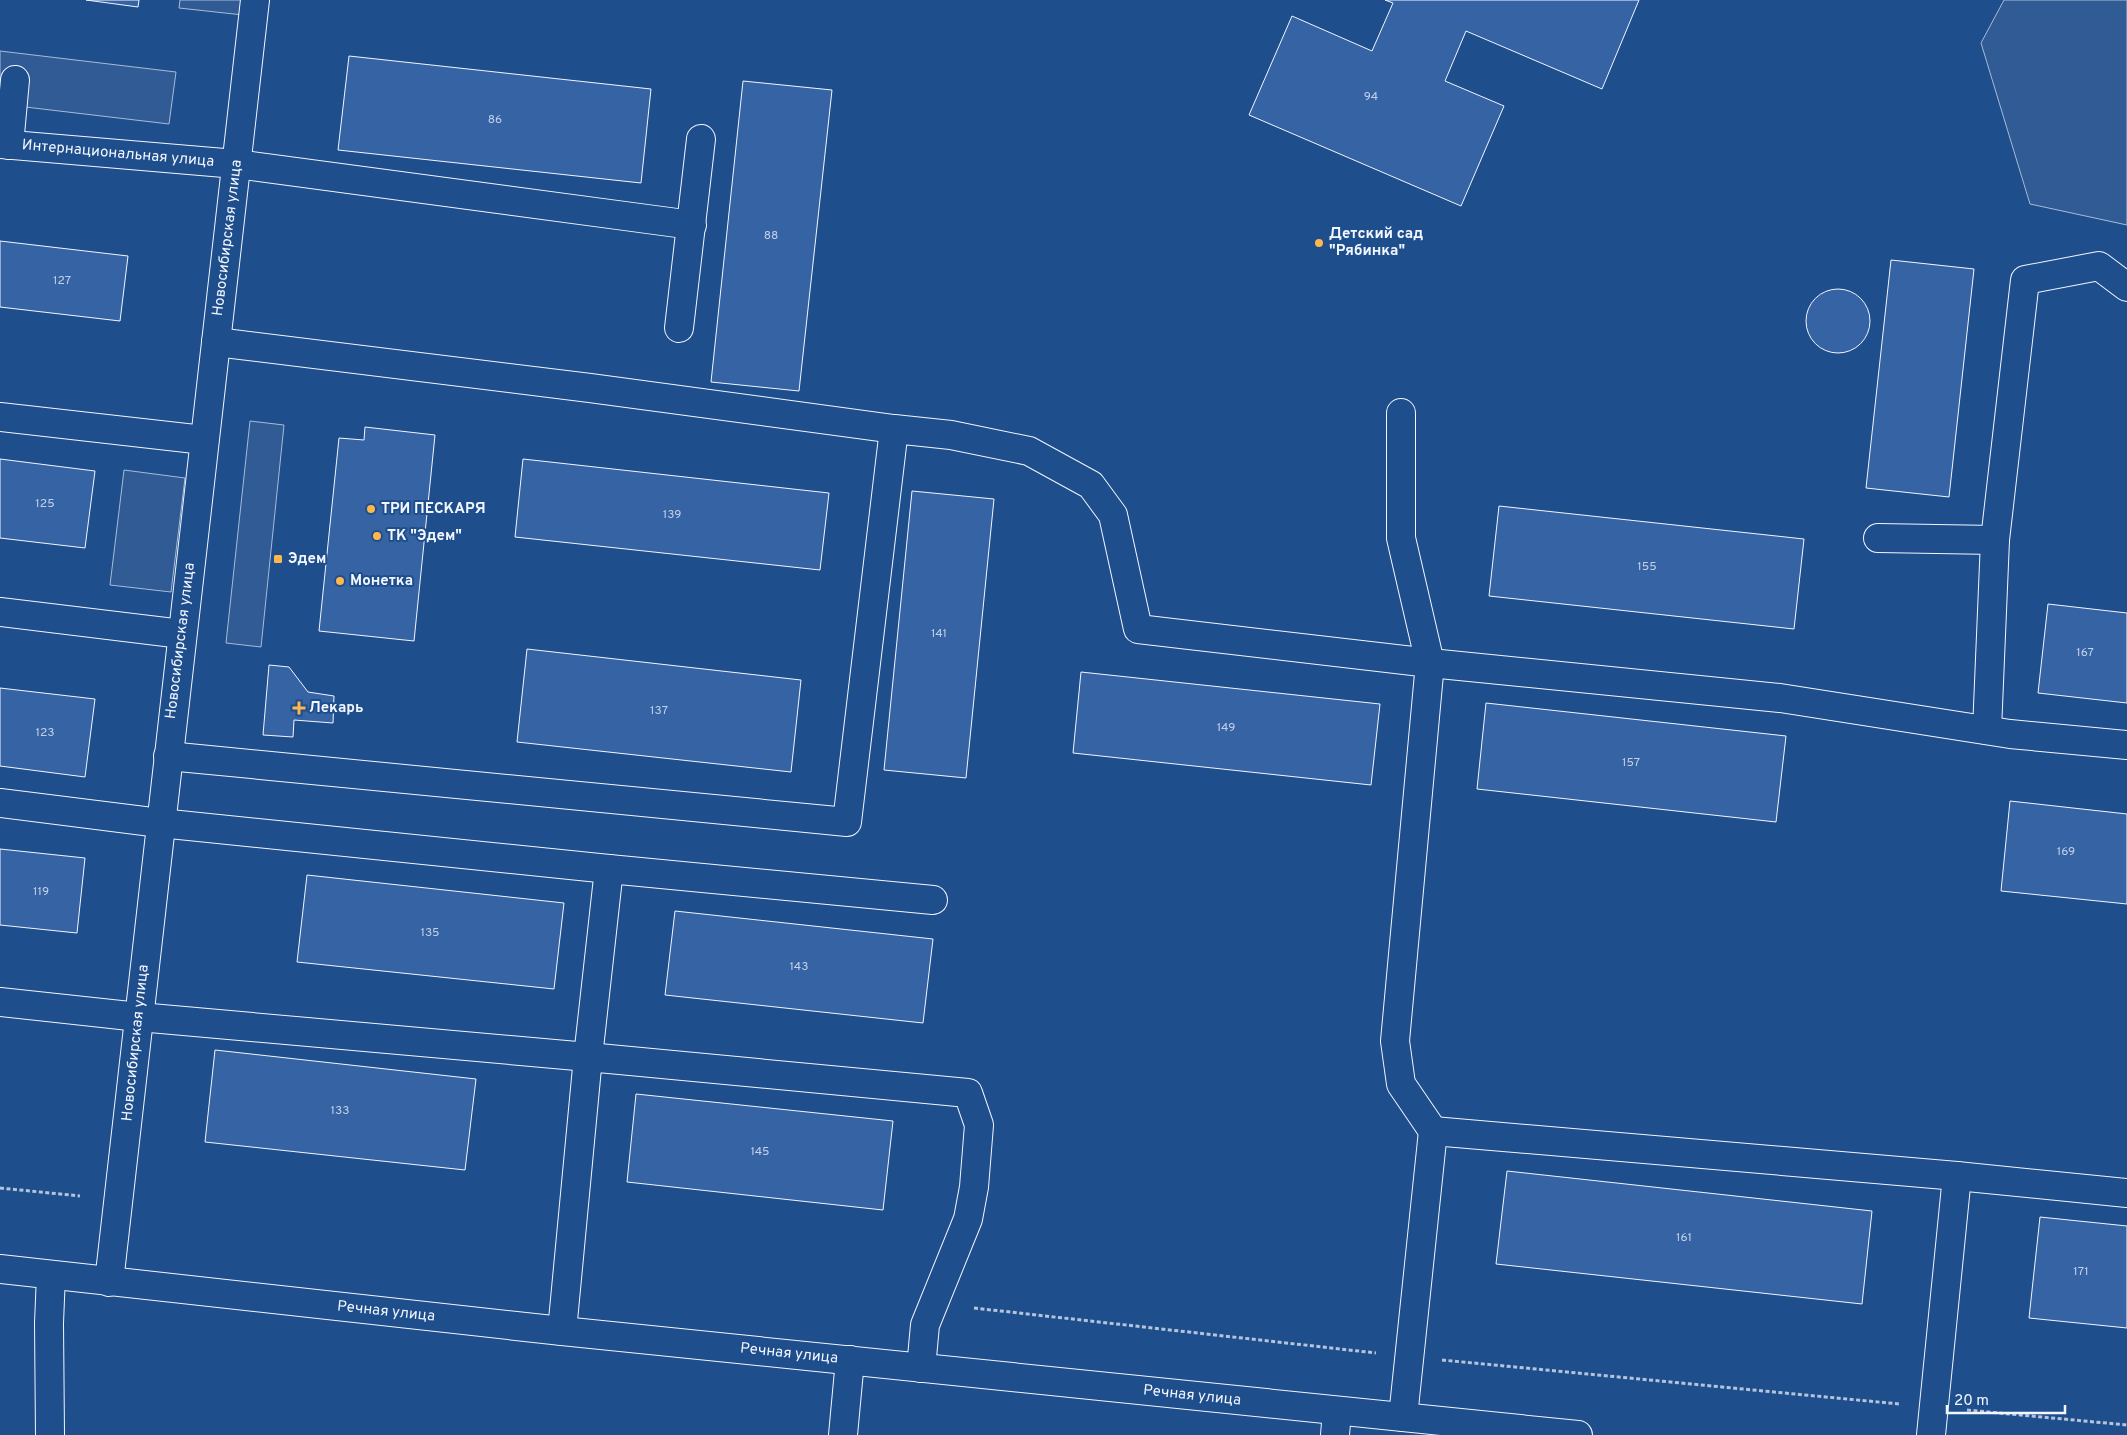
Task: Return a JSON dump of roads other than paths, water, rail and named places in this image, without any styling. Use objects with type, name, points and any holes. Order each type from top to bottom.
[{"type":"street","name":"Новосибирская улица","points":[[110,1282],[160,823],[255,0]]},
{"type":"street","points":[[4,145],[15,80]]},
{"type":"street","points":[[680,328],[701,139]]},
{"type":"street","name":"Интернациональная улица","points":[[4,145],[236,164],[692,225]]},
{"type":"street","points":[[1986,730],[1995,540],[2024,280],[2099,266],[2127,287]]},
{"type":"street","points":[[216,342],[951,435],[1029,451],[1091,485],[1113,515],[1138,629],[1430,662],[1780,698],[1986,730],[2127,745]]},
{"type":"street","points":[[1401,413],[1401,538],[1430,662],[1395,1041],[1401,1084],[1433,1131],[1403,1417]]},
{"type":"street","points":[[0,417],[204,440]]},
{"type":"street","points":[[168,756],[847,822],[894,429]]},
{"type":"street","points":[[1878,538],[1995,540]]},
{"type":"street","points":[[0,612],[182,634]]},
{"type":"street","points":[[0,803],[160,823],[932,900]]},
{"type":"street","points":[[562,1331],[588,1057],[609,869]]},
{"type":"street","points":[[0,1002],[968,1093],[978,1125],[974,1187],[968,1219],[925,1325],[921,1368]]},
{"type":"street","points":[[1433,1131],[1957,1176],[2127,1193]]},
{"type":"street","points":[[1931,1435],[1957,1176]]},
{"type":"street","name":"Речная улица","points":[[0,1269],[562,1331],[921,1368],[1336,1423],[1403,1417],[1578,1435]]},
{"type":"street","points":[[50,1435],[49,1323],[51,1275]]},
{"type":"street","points":[[843,1435],[850,1360]]},
{"type":"place","name":"Детский сад \"Рябинка\"","points":[[1319,243]]},
{"type":"place","name":"ТРИ ПЕСКАРЯ","points":[[371,509]]},
{"type":"place","name":"ТК \"Эдем\"","points":[[377,536]]},
{"type":"place","name":"Эдем","points":[[278,559]]},
{"type":"place","name":"Монетка","points":[[340,581]]},
{"type":"place","name":"Лекарь","points":[[299,708]]}]
